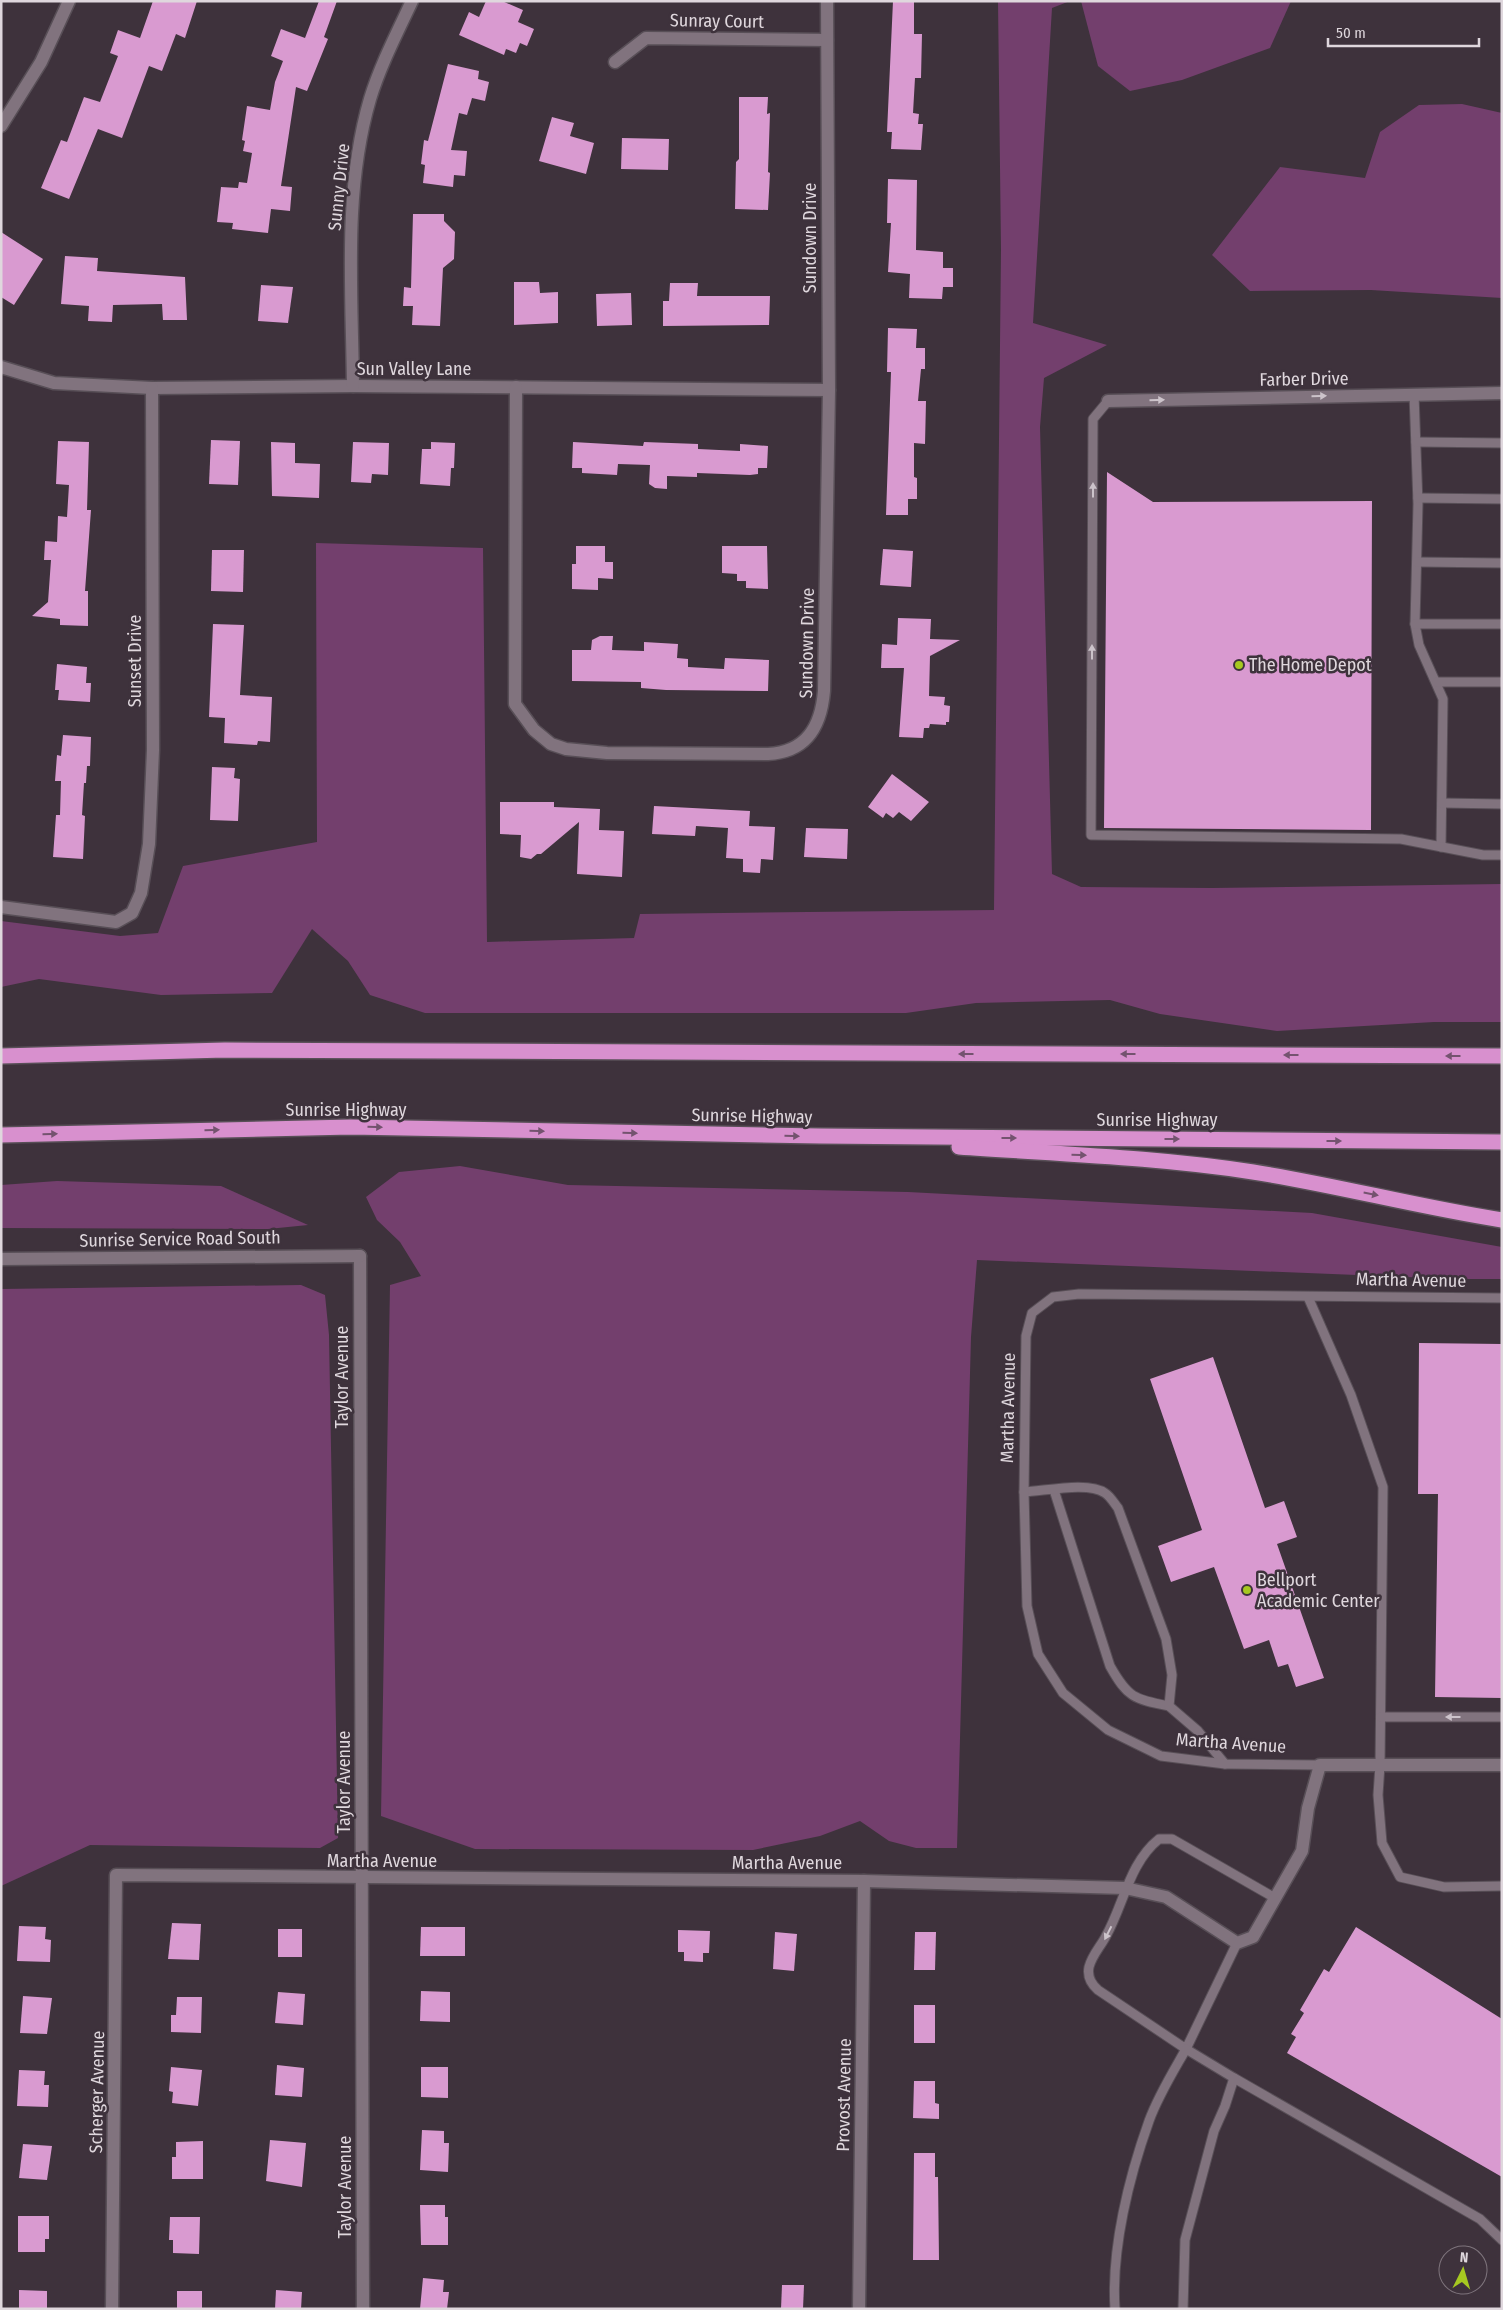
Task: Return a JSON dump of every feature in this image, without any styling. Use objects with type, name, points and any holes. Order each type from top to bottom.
[{"type":"highway","points":[[1,1056],[225,1050],[1502,1056]]},
{"type":"highway","name":"Sunrise Highway","points":[[1,1135],[350,1127],[820,1136],[1502,1142]]},
{"type":"highway","points":[[820,1136],[1066,1155],[1119,1156],[1200,1164],[1263,1174],[1502,1220]]},
{"type":"street","points":[[1,126],[41,62],[68,1]]},
{"type":"street","name":"Sunny Drive","points":[[354,386],[351,235],[357,162],[370,99],[412,1]]},
{"type":"street","name":"Sundown Drive","points":[[516,387],[515,704],[534,730],[551,744],[582,752],[782,753],[795,748],[806,740],[820,719],[824,691],[829,390],[827,1]]},
{"type":"street","name":"Sunray Court","points":[[615,62],[646,38],[827,40]]},
{"type":"street","name":"Sun Valley Lane","points":[[1,367],[54,383],[152,388],[354,386],[829,390]]},
{"type":"street","name":"Sunset Drive","points":[[1,907],[116,922],[132,913],[142,893],[149,844],[153,750],[152,388]]},
{"type":"street","name":"Farber Drive","points":[[1108,401],[1502,393]]},
{"type":"street","name":"Sunrise Service Road South","points":[[1,1258],[360,1256]]},
{"type":"street","name":"Taylor Avenue","points":[[360,1256],[363,2309]]},
{"type":"street","points":[[1237,1944],[1253,1937],[1302,1851],[1308,1808],[1320,1765]]},
{"type":"street","name":"Martha Avenue","points":[[1320,1765],[1502,1765]]},
{"type":"street","name":"Martha Avenue","points":[[116,1875],[864,1881],[1125,1888],[1166,1897],[1237,1944]]},
{"type":"street","name":"Scherger Avenue","points":[[112,2309],[116,1875]]},
{"type":"street","name":"Provost Avenue","points":[[859,2309],[864,1881]]},
{"type":"lane","points":[[1414,394],[1418,498],[1415,624],[1419,645],[1443,699],[1441,847]]},
{"type":"lane","points":[[1108,401],[1093,419],[1091,836],[1401,839],[1483,855],[1502,855]]},
{"type":"lane","points":[[1416,442],[1502,443]]},
{"type":"lane","points":[[1418,498],[1502,499]]},
{"type":"lane","points":[[1417,562],[1502,563]]},
{"type":"lane","points":[[1415,624],[1502,624]]},
{"type":"lane","points":[[1437,682],[1502,682]]},
{"type":"lane","points":[[1442,803],[1502,804]]},
{"type":"lane","name":"Martha Avenue","points":[[1320,1765],[1225,1764],[1161,1756],[1108,1730],[1063,1693],[1038,1654],[1027,1606],[1024,1492],[1026,1336],[1032,1313],[1052,1298],[1079,1294],[1502,1298]]},
{"type":"lane","points":[[1308,1296],[1352,1395],[1383,1486],[1381,1717],[1378,1795],[1382,1843],[1400,1877],[1444,1887],[1502,1886]]},
{"type":"lane","points":[[1024,1492],[1085,1485],[1105,1492],[1118,1508],[1166,1639],[1172,1675],[1169,1706]]},
{"type":"lane","points":[[1054,1490],[1110,1666],[1123,1690],[1143,1700],[1169,1706],[1198,1731],[1225,1764]]},
{"type":"lane","points":[[1381,1717],[1502,1717]]},
{"type":"lane","points":[[1275,1898],[1172,1839],[1159,1839],[1149,1847],[1125,1888],[1116,1917],[1090,1966],[1089,1976],[1092,1985],[1186,2049],[1234,2078],[1480,2219],[1502,2240]]},
{"type":"lane","points":[[1115,2309],[1114,2293],[1124,2203],[1150,2120],[1237,1944]]},
{"type":"lane","points":[[1183,2309],[1185,2240],[1214,2131],[1234,2078]]},
{"type":"shaded area","points":[[998,1],[1070,1],[1052,8],[1033,323],[1107,345],[1044,378],[1040,427],[1052,874],[1081,887],[1212,888],[1502,884],[1502,1022],[1434,1022],[1277,1031],[1160,1014],[1110,1000],[976,1003],[906,1013],[425,1013],[370,995],[348,961],[312,929],[272,993],[161,995],[39,979],[1,987],[1,921],[120,936],[158,933],[183,866],[317,842],[316,543],[483,548],[487,942],[634,938],[640,914],[994,910],[1001,250]]},
{"type":"shaded area","points":[[1081,1],[1291,1],[1270,48],[1182,80],[1130,91],[1098,66]]},
{"type":"shaded area","points":[[1462,104],[1502,113],[1502,298],[1371,290],[1250,291],[1212,255],[1280,167],[1365,178],[1380,132],[1419,105]]},
{"type":"shaded area","points":[[460,1166],[568,1185],[908,1192],[1312,1213],[1502,1247],[1502,1279],[1456,1279],[977,1260],[971,1337],[957,1848],[916,1848],[889,1841],[860,1821],[820,1836],[753,1850],[475,1849],[381,1816],[390,1285],[421,1276],[400,1242],[377,1220],[366,1197],[399,1172]]},
{"type":"shaded area","points":[[57,1181],[221,1186],[308,1225],[268,1229],[1,1228],[1,1185]]},
{"type":"shaded area","points":[[301,1285],[325,1295],[329,1335],[338,1838],[320,1848],[90,1845],[1,1886],[1,1289]]},
{"type":"building","points":[[153,1],[197,1],[185,38],[176,34],[162,71],[149,66],[122,138],[98,129],[69,199],[41,188],[61,140],[67,142],[84,97],[100,102],[118,56],[110,53],[118,30],[140,38]]},
{"type":"building","points":[[319,1],[337,1],[324,37],[328,39],[307,91],[296,87],[281,186],[292,187],[290,211],[271,209],[268,233],[232,229],[233,223],[217,222],[221,187],[238,188],[239,182],[247,183],[252,153],[243,151],[245,141],[242,140],[247,106],[270,110],[275,82],[283,61],[271,56],[281,29],[305,38]]},
{"type":"building","points":[[486,1],[502,1],[523,10],[518,22],[534,29],[527,46],[520,43],[516,53],[506,49],[504,55],[459,35],[469,12],[479,17]]},
{"type":"building","points":[[893,1],[914,1],[914,34],[922,34],[921,78],[915,78],[913,113],[919,114],[918,124],[923,124],[921,150],[891,149],[892,132],[887,132]]},
{"type":"building","points":[[448,64],[479,71],[478,79],[489,82],[485,101],[472,98],[467,115],[459,113],[451,150],[467,151],[465,176],[454,175],[453,187],[423,183],[425,165],[421,164],[424,140],[428,141]]},
{"type":"building","points":[[739,97],[768,97],[767,114],[770,113],[768,172],[770,173],[768,210],[735,209],[736,162],[739,159]]},
{"type":"building","points":[[552,117],[574,123],[570,136],[594,143],[586,174],[539,161]]},
{"type":"building","points":[[622,138],[669,139],[668,170],[621,169]]},
{"type":"building","points":[[888,179],[917,180],[916,250],[943,252],[943,268],[953,268],[953,287],[943,287],[942,299],[909,298],[910,274],[888,272],[891,223],[887,223]]},
{"type":"building","points":[[413,214],[444,214],[444,221],[455,232],[454,259],[443,268],[440,326],[412,325],[413,306],[403,306],[404,287],[411,288]]},
{"type":"building","points":[[1,232],[43,259],[14,305],[1,297]]},
{"type":"building","points":[[65,256],[98,258],[97,271],[185,277],[187,320],[163,320],[162,304],[113,305],[112,322],[88,321],[89,306],[61,304]]},
{"type":"building","points":[[514,282],[539,282],[540,293],[558,292],[558,323],[514,325]]},
{"type":"building","points":[[670,283],[698,283],[697,296],[770,296],[769,325],[663,326],[663,301],[669,301]]},
{"type":"building","points":[[261,285],[293,287],[288,323],[258,321]]},
{"type":"building","points":[[631,293],[632,325],[597,326],[596,294]]},
{"type":"building","points":[[888,328],[917,329],[916,348],[925,348],[925,369],[921,369],[918,401],[926,401],[925,444],[914,443],[914,477],[917,478],[917,499],[908,499],[908,515],[886,515],[891,372],[887,372]]},
{"type":"building","points":[[211,440],[240,441],[238,485],[209,484]]},
{"type":"building","points":[[58,441],[89,442],[87,510],[91,510],[85,591],[88,591],[88,626],[60,625],[60,619],[32,616],[48,602],[51,560],[44,560],[45,541],[57,542],[58,516],[67,517],[69,485],[56,484]]},
{"type":"building","points":[[271,442],[295,443],[295,463],[320,464],[319,498],[272,496]]},
{"type":"building","points":[[353,442],[389,443],[388,475],[372,474],[371,483],[351,482]]},
{"type":"building","points":[[431,442],[455,443],[454,468],[451,468],[450,486],[420,484],[422,449],[431,449]]},
{"type":"building","points":[[573,442],[643,446],[644,442],[698,444],[698,449],[740,451],[740,444],[768,446],[767,468],[758,468],[758,474],[750,475],[697,473],[697,477],[667,476],[667,489],[655,488],[649,484],[650,465],[618,464],[617,475],[582,473],[582,468],[572,468]]},
{"type":"building","name":"The Home Depot","points":[[1107,472],[1153,502],[1372,501],[1371,830],[1104,828]]},
{"type":"building","points":[[576,546],[605,546],[605,562],[613,562],[613,579],[598,578],[598,590],[572,589],[572,564],[576,564]]},
{"type":"building","points":[[722,546],[767,546],[768,589],[746,588],[746,581],[737,581],[737,574],[722,573]]},
{"type":"building","points":[[883,549],[913,551],[911,587],[880,585]]},
{"type":"building","points":[[212,550],[244,550],[243,592],[211,591]]},
{"type":"building","points":[[898,618],[931,619],[930,639],[960,640],[930,656],[929,696],[945,697],[944,705],[950,706],[949,722],[946,722],[946,725],[930,724],[929,728],[924,728],[923,738],[899,737],[904,668],[881,668],[882,644],[897,645]]},
{"type":"building","points":[[213,624],[244,625],[240,695],[272,697],[270,742],[258,741],[257,745],[224,743],[225,718],[209,717]]},
{"type":"building","points":[[600,636],[613,636],[612,650],[644,651],[644,642],[678,644],[677,658],[688,659],[688,667],[724,669],[725,658],[769,660],[768,691],[666,690],[641,688],[641,682],[572,681],[572,650],[591,650],[592,640]]},
{"type":"building","points":[[57,664],[87,667],[86,683],[91,683],[90,702],[58,700],[59,690],[55,690]]},
{"type":"building","points":[[63,735],[91,737],[90,766],[87,766],[86,783],[84,783],[82,815],[85,816],[83,859],[53,857],[56,815],[60,815],[61,781],[55,781],[57,755],[61,756]]},
{"type":"building","points":[[212,767],[235,768],[234,778],[240,779],[238,821],[210,820]]},
{"type":"building","points":[[892,774],[929,802],[911,821],[899,812],[893,818],[886,813],[883,818],[868,807]]},
{"type":"building","points":[[500,802],[554,802],[554,807],[600,809],[599,830],[624,831],[622,877],[577,874],[579,822],[541,854],[537,854],[531,859],[520,857],[521,835],[500,834]]},
{"type":"building","points":[[654,806],[750,811],[749,826],[775,827],[773,860],[761,859],[760,873],[743,872],[743,859],[726,858],[728,828],[696,826],[695,836],[652,834]]},
{"type":"building","points":[[806,828],[848,829],[847,859],[804,857]]},
{"type":"building","points":[[1419,1343],[1502,1344],[1502,1698],[1435,1697],[1438,1494],[1418,1494]]},
{"type":"building","points":[[1213,1357],[1265,1508],[1284,1501],[1297,1537],[1277,1544],[1324,1678],[1296,1687],[1288,1664],[1278,1667],[1269,1640],[1244,1649],[1214,1567],[1171,1582],[1158,1546],[1202,1530],[1150,1379]]},
{"type":"building","points":[[172,1923],[201,1924],[199,1960],[168,1959]]},
{"type":"building","points":[[19,1926],[46,1927],[45,1939],[51,1940],[50,1962],[17,1961]]},
{"type":"building","points":[[421,1927],[465,1927],[465,1956],[420,1956]]},
{"type":"building","points":[[1356,1927],[1502,2019],[1502,2177],[1287,2053],[1296,2037],[1291,2034],[1304,2013],[1300,2010],[1324,1969],[1329,1972]]},
{"type":"building","points":[[278,1929],[302,1929],[302,1957],[278,1957]]},
{"type":"building","points":[[678,1930],[710,1931],[709,1953],[703,1953],[703,1962],[684,1961],[684,1952],[678,1952]]},
{"type":"building","points":[[775,1932],[797,1934],[794,1971],[773,1969]]},
{"type":"building","points":[[915,1932],[936,1932],[935,1970],[914,1970]]},
{"type":"building","points":[[421,1991],[450,1992],[450,2022],[420,2021]]},
{"type":"building","points":[[278,1992],[305,1994],[303,2025],[275,2023]]},
{"type":"building","points":[[23,1996],[52,1998],[47,2034],[20,2033]]},
{"type":"building","points":[[177,1997],[202,1997],[201,2033],[171,2032],[171,2015],[176,2015]]},
{"type":"building","points":[[914,2005],[935,2005],[935,2043],[914,2043]]},
{"type":"building","points":[[277,2065],[304,2068],[302,2097],[275,2095]]},
{"type":"building","points":[[171,2067],[202,2070],[198,2106],[172,2103],[173,2092],[169,2091]]},
{"type":"building","points":[[421,2067],[448,2067],[448,2098],[421,2097]]},
{"type":"building","points":[[19,2070],[45,2071],[44,2085],[49,2085],[48,2107],[17,2106]]},
{"type":"building","points":[[914,2081],[935,2081],[935,2103],[939,2104],[939,2119],[913,2118]]},
{"type":"building","points":[[422,2130],[444,2131],[444,2143],[449,2143],[448,2172],[420,2170]]},
{"type":"building","points":[[270,2140],[306,2143],[302,2187],[266,2181]]},
{"type":"building","points":[[203,2141],[203,2179],[172,2179],[172,2157],[176,2157],[176,2142]]},
{"type":"building","points":[[23,2144],[52,2146],[47,2180],[19,2178]]},
{"type":"building","points":[[914,2153],[935,2153],[935,2177],[938,2177],[939,2260],[913,2260]]},
{"type":"building","points":[[420,2205],[445,2205],[445,2217],[448,2217],[448,2245],[421,2245]]},
{"type":"building","points":[[18,2216],[49,2216],[49,2239],[45,2239],[45,2252],[18,2252]]},
{"type":"building","points":[[170,2217],[200,2217],[199,2254],[173,2253],[173,2240],[169,2240]]},
{"type":"building","points":[[423,2278],[444,2280],[443,2292],[449,2292],[447,2309],[420,2309]]},
{"type":"building","points":[[782,2285],[804,2285],[803,2309],[781,2309]]},
{"type":"building","points":[[19,2290],[47,2291],[47,2309],[19,2309]]},
{"type":"building","points":[[276,2290],[302,2292],[301,2309],[275,2309]]},
{"type":"building","points":[[177,2291],[202,2291],[202,2309],[177,2309]]},
{"type":"place","name":"The Home Depot","points":[[1239,665]]},
{"type":"place","name":"Bellport Academic Center","points":[[1247,1590]]}]
